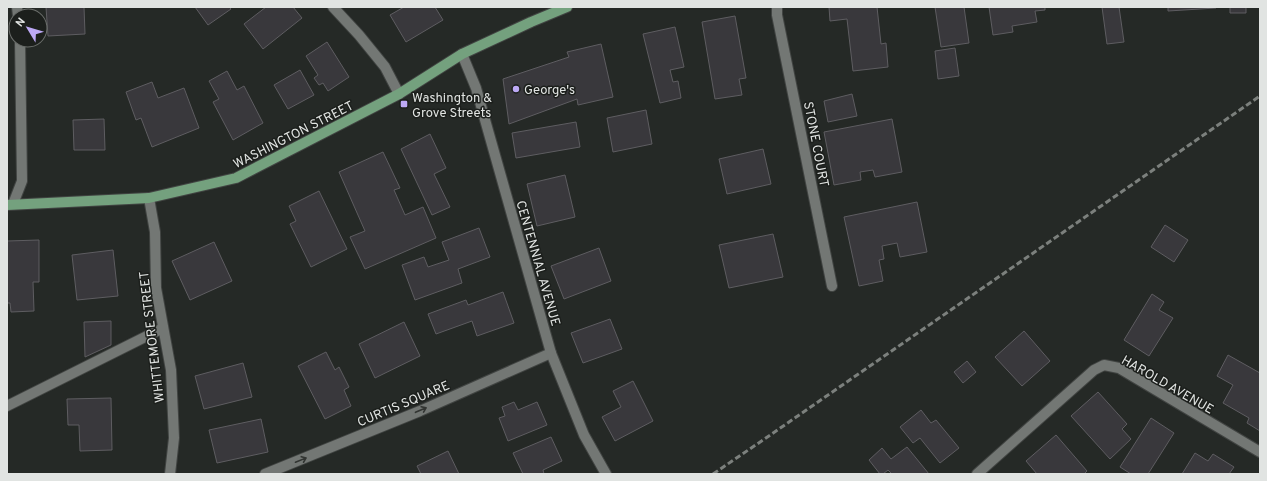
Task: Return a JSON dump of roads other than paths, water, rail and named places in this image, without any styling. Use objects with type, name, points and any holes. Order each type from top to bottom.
[{"type":"main road","name":"WASHINGTON STREET","points":[[10,204],[149,198],[236,178],[399,94],[462,54],[567,7]]},
{"type":"street","points":[[334,7],[385,67],[399,94]]},
{"type":"street","name":"STONE COURT","points":[[777,7],[777,15],[832,286]]},
{"type":"street","points":[[10,204],[22,181],[20,48]]},
{"type":"street","name":"CENTENNIAL AVENUE","points":[[462,54],[476,88],[551,353],[584,434],[606,474]]},
{"type":"street","name":"WHITTEMORE STREET","points":[[149,198],[155,232],[156,288],[171,370],[174,438],[170,474]]},
{"type":"street","points":[[7,406],[163,328]]},
{"type":"street","name":"CURTIS SQUARE","points":[[265,474],[420,411],[551,353]]},
{"type":"street","name":"HAROLD AVENUE","points":[[977,474],[1094,370],[1104,365],[1119,368],[1260,452]]},
{"type":"railway","points":[[713,474],[1260,96]]},
{"type":"place","name":"George's","points":[[516,89]]},
{"type":"place","name":"Washington & Grove Streets","points":[[404,104]]}]
